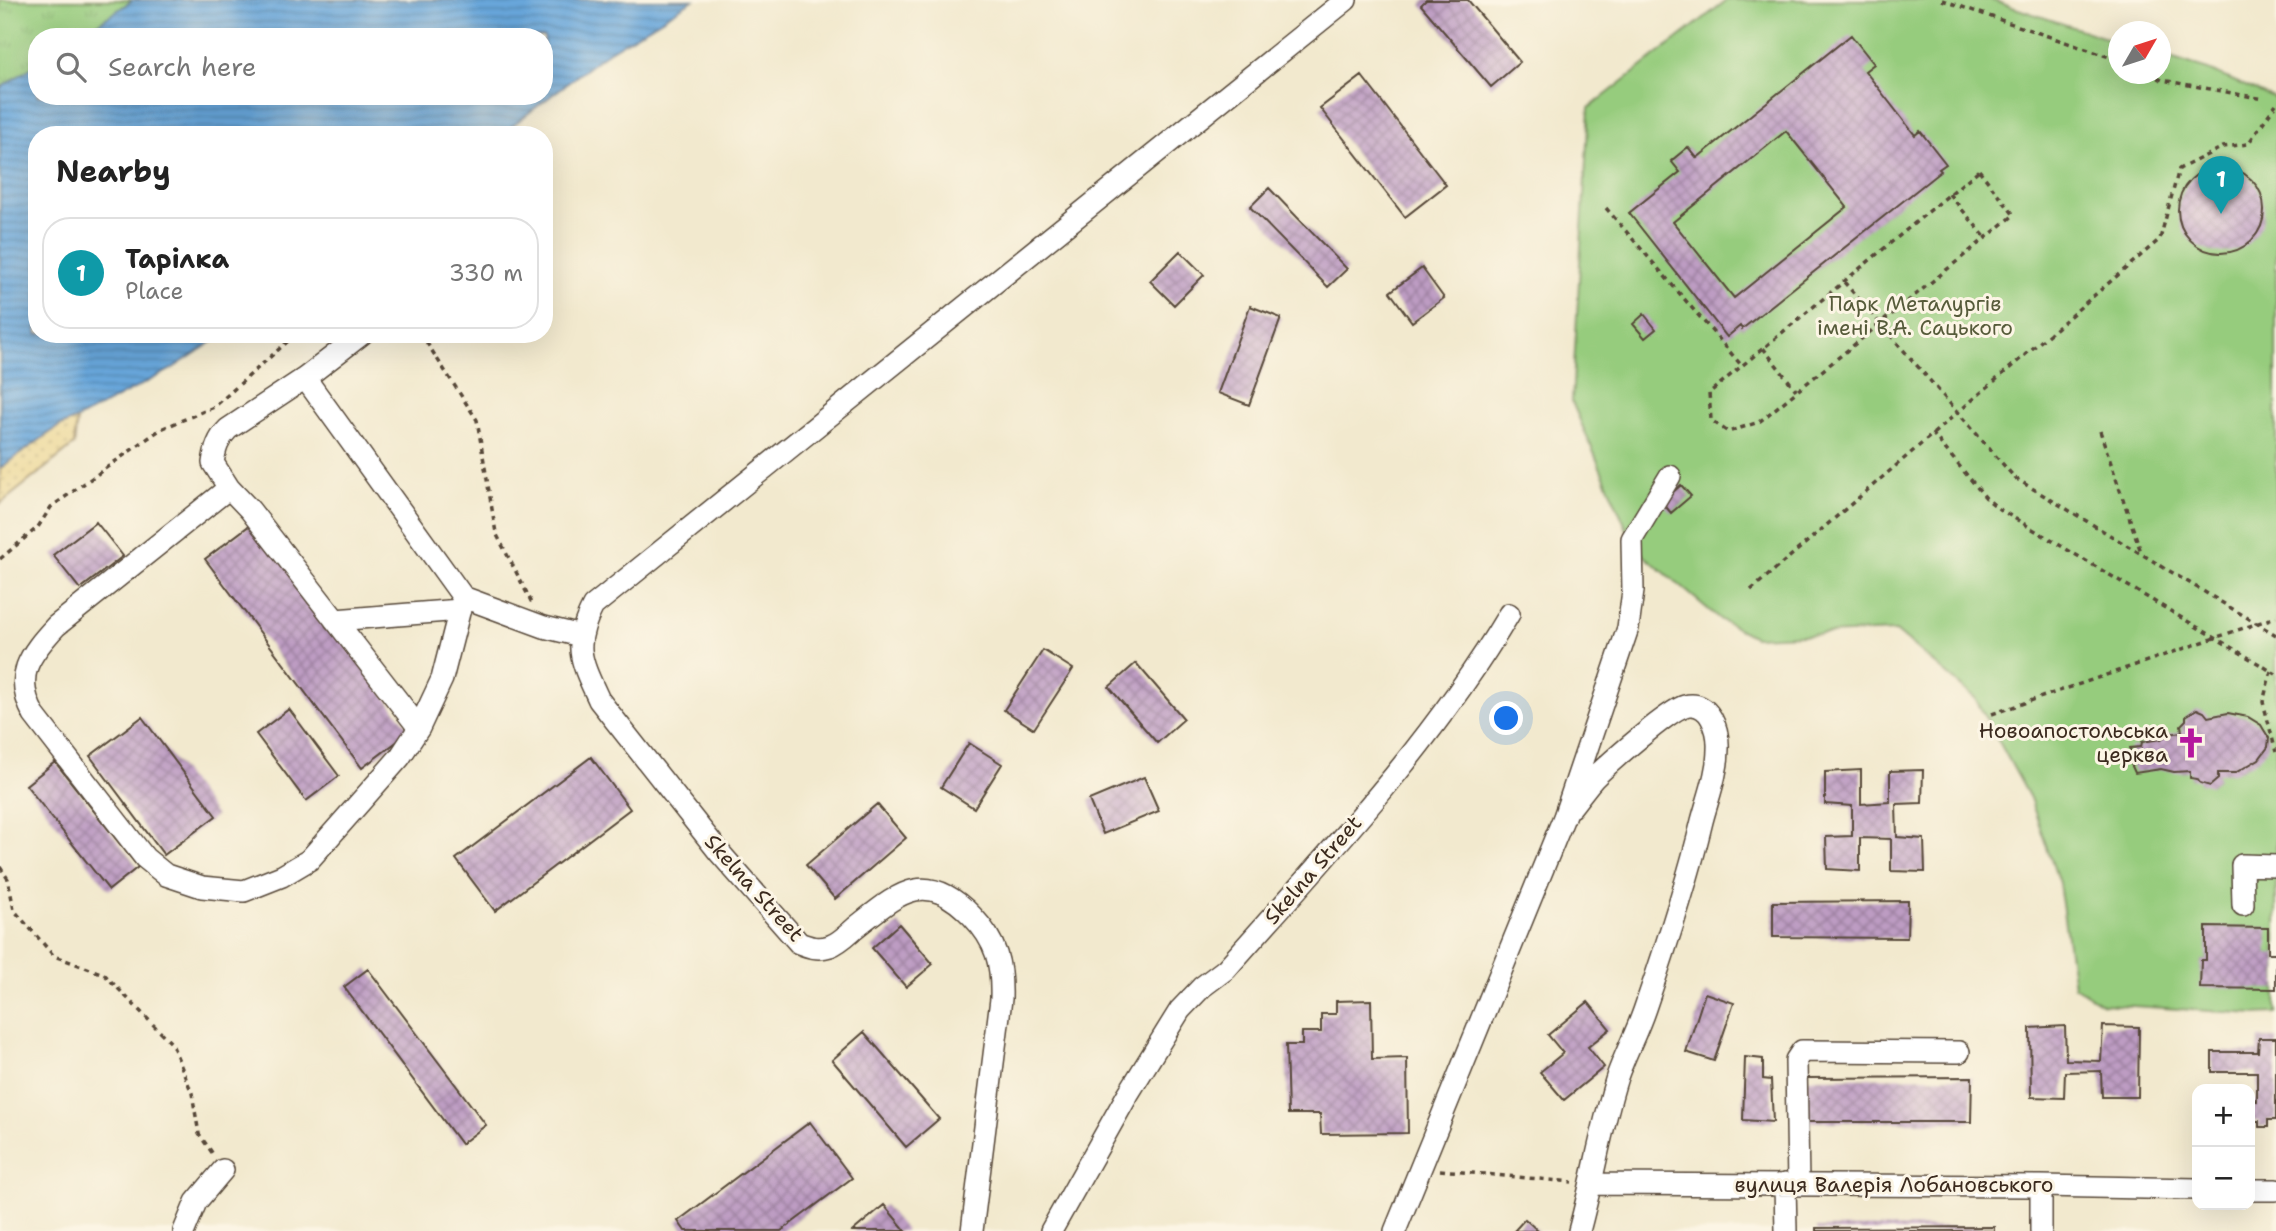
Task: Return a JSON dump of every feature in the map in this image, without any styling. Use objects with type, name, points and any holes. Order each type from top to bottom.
[{"type":"street","points":[[335,620],[461,604],[581,636],[593,606],[1346,0]]},
{"type":"street","points":[[350,343],[305,378],[228,429],[215,450],[213,463],[229,488],[250,510],[419,728]]},
{"type":"street","points":[[229,488],[56,626],[32,654],[24,678],[27,701],[34,715],[145,858],[166,875],[202,887],[244,891],[282,876],[310,860],[400,757],[419,728],[442,678],[461,604],[305,378]]},
{"type":"street","points":[[1395,1231],[1564,817],[1628,628],[1633,590],[1632,539],[1670,476]]},
{"type":"street","name":"Skelna Street","points":[[1051,1231],[1107,1130],[1180,1010],[1196,992],[1226,969],[1354,824],[1473,672],[1509,614]]},
{"type":"street","name":"Skelna Street","points":[[581,636],[580,645],[587,674],[599,699],[719,852],[799,943],[810,948],[832,946],[901,893],[926,890],[946,895],[958,903],[981,925],[989,937],[1002,971],[1001,999],[972,1231]]},
{"type":"street","points":[[1564,817],[1594,778],[1662,720],[1682,706],[1692,705],[1707,712],[1718,738],[1717,764],[1692,862],[1644,1011],[1618,1074],[1601,1131],[1579,1231]]},
{"type":"street","points":[[2243,905],[2242,865],[2276,866]]},
{"type":"street","points":[[1786,1231],[1791,1185],[1796,1060],[1801,1051],[1959,1052]]},
{"type":"street","points":[[184,1231],[196,1202],[223,1170]]},
{"type":"street","name":"вулиця Валерія Лобановського","points":[[1591,1184],[2192,1189]]},
{"type":"street","points":[[2041,1186],[2041,1231]]},
{"type":"street","points":[[2255,1190],[2276,1191]]},
{"type":"path","points":[[1942,0],[2108,56]]},
{"type":"path","points":[[2171,82],[2264,99]]},
{"type":"path","points":[[1751,590],[2160,239],[2179,169],[2223,147],[2248,144],[2276,104]]},
{"type":"path","points":[[1979,170],[2014,215],[1759,422],[1728,432],[1711,420],[1709,393],[1950,194],[1979,170]]},
{"type":"path","points":[[1950,194],[1986,238]]},
{"type":"path","points":[[1606,208],[1742,366]]},
{"type":"path","points":[[1844,281],[2015,478],[2276,635]]},
{"type":"path","points":[[0,559],[38,527],[51,507],[161,429],[214,407],[286,343]]},
{"type":"path","points":[[427,343],[477,420],[496,533],[544,627]]},
{"type":"path","points":[[1763,348],[1797,391]]},
{"type":"path","points":[[2100,431],[2142,554]]},
{"type":"path","points":[[1932,433],[1993,504],[2274,673],[2263,702],[2276,752]]},
{"type":"path","points":[[1992,714],[2276,617]]},
{"type":"path","points":[[0,867],[8,879],[14,910],[54,956],[104,974],[172,1044],[192,1093],[199,1134],[223,1170]]},
{"type":"path","points":[[1421,1168],[1591,1184]]},
{"type":"green space","points":[[0,0],[133,0],[91,28],[28,28],[28,70],[0,88]]},
{"type":"green space","name":"Парк Металургів імені В.А. Сацького","points":[[1727,0],[1991,0],[2108,39],[2108,84],[2171,84],[2171,58],[2208,70],[2276,99],[2276,1013],[2103,1004],[2074,986],[2059,883],[2030,798],[1975,698],[1896,631],[1754,637],[1721,620],[1635,548],[1572,402],[1589,108]]},
{"type":"sand","points":[[77,419],[74,445],[0,504],[0,468],[58,427]]},
{"type":"water","points":[[133,0],[693,0],[608,52],[553,94],[553,28],[91,28]]},
{"type":"water","points":[[28,70],[28,105],[539,105],[512,126],[28,126],[28,343],[210,343],[170,370],[58,427],[0,468],[0,88]]},
{"type":"building","points":[[1426,0],[1468,0],[1520,62],[1491,87],[1421,5]]},
{"type":"building","points":[[1851,35],[1874,64],[1865,71],[1915,135],[1920,131],[1946,164],[1939,169],[1941,171],[1742,329],[1740,326],[1727,337],[1629,213],[1680,172],[1671,161],[1688,147],[1697,158]],"holes":[[[1786,131],[1847,207],[1734,298],[1673,222]]]},
{"type":"building","points":[[1362,76],[1446,185],[1405,217],[1320,108]]},
{"type":"building","points":[[2221,167],[2245,174],[2257,186],[2264,210],[2257,234],[2245,246],[2221,253],[2197,246],[2185,234],[2178,210],[2185,186],[2197,174]]},
{"type":"building","points":[[1269,188],[1347,269],[1328,287],[1250,207]]},
{"type":"building","points":[[1180,251],[1204,275],[1174,305],[1150,281]]},
{"type":"building","points":[[1422,268],[1444,298],[1412,322],[1390,292]]},
{"type":"building","points":[[1250,306],[1281,318],[1249,405],[1218,393]]},
{"type":"building","points":[[1644,314],[1656,329],[1645,338],[1633,324]]},
{"type":"building","points":[[1681,485],[1691,496],[1671,513],[1662,502]]},
{"type":"building","points":[[96,522],[123,556],[80,589],[53,555]]},
{"type":"building","points":[[254,522],[411,731],[362,768],[205,559]]},
{"type":"building","points":[[1043,650],[1073,669],[1034,729],[1004,710]]},
{"type":"building","points":[[1136,663],[1184,719],[1157,743],[1109,687]]},
{"type":"building","points":[[289,709],[339,776],[306,801],[256,734]]},
{"type":"building","points":[[2197,709],[2208,717],[2228,713],[2248,717],[2261,725],[2269,738],[2268,747],[2259,759],[2235,773],[2218,773],[2218,779],[2210,786],[2190,778],[2190,771],[2161,769],[2135,773],[2131,764],[2130,748],[2141,747],[2142,742],[2182,732],[2181,725],[2186,716]]},
{"type":"building","points":[[142,717],[216,816],[164,855],[90,756]]},
{"type":"building","points":[[969,743],[1002,764],[974,808],[941,787]]},
{"type":"building","points":[[591,757],[630,809],[495,911],[456,859]]},
{"type":"building","points":[[55,762],[138,867],[109,890],[26,785]]},
{"type":"building","points":[[1861,770],[1861,804],[1890,802],[1890,771],[1923,770],[1922,803],[1896,804],[1897,837],[1924,839],[1925,872],[1891,871],[1891,839],[1860,838],[1860,871],[1827,869],[1826,837],[1852,836],[1852,806],[1825,804],[1825,772]]},
{"type":"building","points":[[1144,777],[1159,811],[1103,834],[1089,800]]},
{"type":"building","points":[[877,804],[906,838],[835,899],[806,865]]},
{"type":"building","points":[[1908,901],[1907,938],[1773,937],[1773,902]]},
{"type":"building","points":[[899,924],[933,964],[906,987],[872,948]]},
{"type":"building","points":[[2206,927],[2268,928],[2268,953],[2276,953],[2276,989],[2200,988],[2201,960],[2206,960]]},
{"type":"building","points":[[368,969],[486,1125],[461,1144],[344,987]]},
{"type":"building","points":[[1705,993],[1734,1003],[1714,1061],[1686,1052]]},
{"type":"building","points":[[1371,1000],[1372,1059],[1407,1058],[1408,1133],[1321,1134],[1320,1114],[1288,1114],[1286,1045],[1302,1045],[1302,1032],[1321,1032],[1321,1014],[1336,1014],[1336,1001]]},
{"type":"building","points":[[1588,1002],[1610,1029],[1588,1047],[1604,1067],[1564,1100],[1540,1072],[1563,1053],[1548,1035]]},
{"type":"building","points":[[2065,1026],[2066,1060],[2101,1061],[2103,1026],[2139,1027],[2138,1097],[2102,1097],[2101,1071],[2065,1072],[2064,1098],[2031,1097],[2030,1028]]},
{"type":"building","points":[[864,1032],[939,1119],[906,1147],[832,1060]]},
{"type":"building","points":[[2259,1038],[2276,1038],[2276,1120],[2268,1120],[2268,1127],[2259,1127],[2259,1121],[2255,1121],[2257,1072],[2212,1072],[2212,1052],[2258,1052]]},
{"type":"building","points":[[1745,1057],[1763,1059],[1763,1079],[1771,1080],[1773,1122],[1743,1120]]},
{"type":"building","points":[[1972,1077],[1971,1122],[1805,1122],[1806,1078]]},
{"type":"building","points":[[810,1122],[852,1178],[781,1231],[685,1231],[678,1221]]},
{"type":"building","points":[[884,1205],[906,1231],[853,1231]]},
{"type":"building","points":[[1525,1219],[1538,1231],[1514,1231]]},
{"type":"building","points":[[1994,1227],[1994,1231],[1816,1231],[1816,1228]]},
{"type":"place","name":"Тарілка","points":[[2221,214]]},
{"type":"place","name":"Новоапостольська церква","points":[[2191,743]]}]
